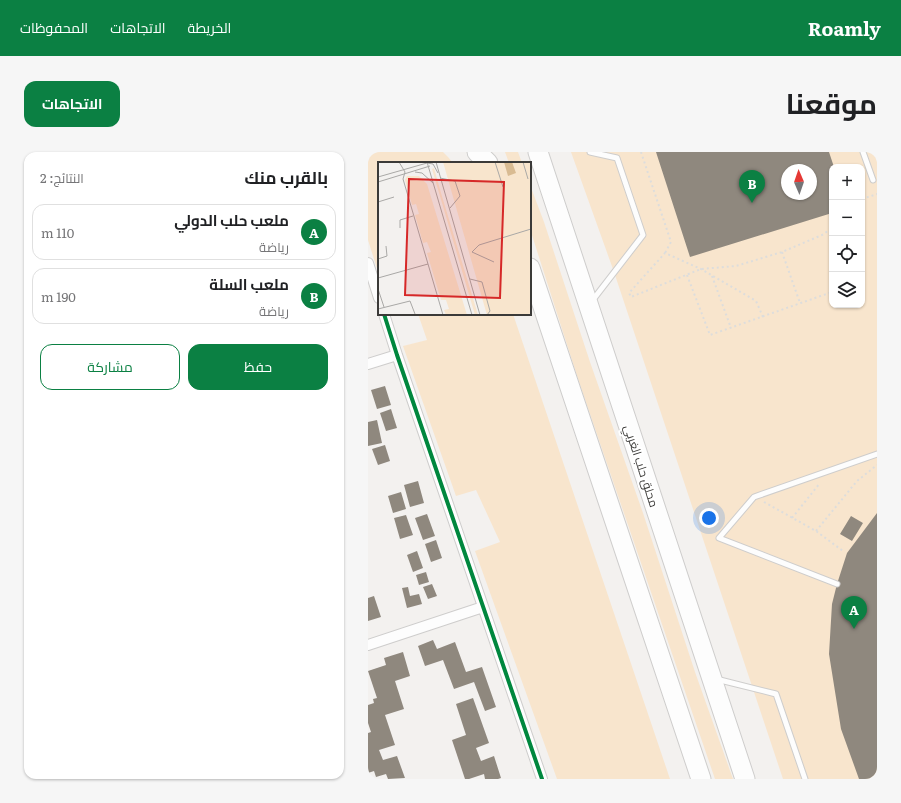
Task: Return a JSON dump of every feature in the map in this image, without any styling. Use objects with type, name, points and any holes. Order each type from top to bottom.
[{"type":"highway","points":[[477,152],[487,162]]},
{"type":"highway","points":[[491,152],[495,162]]},
{"type":"highway","name":"محلق حلب الغربي","points":[[538,152],[745,779]]},
{"type":"highway","points":[[531,271],[701,779]]},
{"type":"street","points":[[368,263],[378,295]]},
{"type":"street","points":[[384,315],[542,779]]},
{"type":"street","points":[[368,364],[397,355]]},
{"type":"street","points":[[368,645],[483,607]]},
{"type":"lane","points":[[589,305],[643,235],[617,158],[590,152]]},
{"type":"lane","points":[[863,152],[873,180]]},
{"type":"lane","points":[[837,584],[719,538],[754,497],[877,454]]},
{"type":"lane","points":[[711,678],[776,694],[805,779]]},
{"type":"path","points":[[641,152],[671,242],[665,253],[629,293],[631,297],[700,269],[736,266],[782,252],[822,235],[829,230]]},
{"type":"path","points":[[865,198],[877,194]]},
{"type":"path","points":[[782,252],[800,303]]},
{"type":"path","points":[[665,253],[700,269],[756,301],[763,317]]},
{"type":"path","points":[[687,275],[710,335],[829,293]]},
{"type":"path","points":[[711,275],[731,328]]},
{"type":"path","points":[[816,531],[857,481],[877,465]]},
{"type":"path","points":[[792,518],[829,471]]},
{"type":"path","points":[[754,497],[816,531],[843,551]]},
{"type":"shaded area","points":[[368,152],[443,152],[452,162],[378,162],[378,272],[368,240]]},
{"type":"shaded area","points":[[505,152],[518,152],[522,162],[509,162]]},
{"type":"shaded area","points":[[571,152],[877,152],[877,779],[783,779],[614,272]]},
{"type":"shaded area","points":[[531,188],[643,513],[695,672],[733,779],[715,779],[578,379],[531,232]]},
{"type":"shaded area","points":[[418,315],[513,315],[670,779],[557,779],[475,551],[500,542],[476,490],[456,496],[403,346],[427,340]]},
{"type":"building","points":[[656,152],[829,152],[833,164],[829,164],[829,214],[690,257]]},
{"type":"building","points":[[385,386],[391,405],[377,409],[371,390]]},
{"type":"building","points":[[391,409],[397,428],[386,431],[380,413]]},
{"type":"building","points":[[377,420],[382,443],[368,446],[368,422]]},
{"type":"building","points":[[385,445],[390,461],[378,465],[372,449]]},
{"type":"building","points":[[418,481],[424,503],[410,507],[404,485]]},
{"type":"building","points":[[401,492],[406,509],[393,513],[388,496]]},
{"type":"building","points":[[877,513],[877,779],[859,779],[841,729],[829,654],[832,604],[847,553]]},
{"type":"building","points":[[427,514],[435,536],[423,540],[415,518]]},
{"type":"building","points":[[406,515],[413,535],[400,539],[394,518]]},
{"type":"building","points":[[851,516],[863,523],[852,541],[840,534]]},
{"type":"building","points":[[436,540],[442,558],[431,562],[425,544]]},
{"type":"building","points":[[417,551],[423,568],[413,572],[407,555]]},
{"type":"building","points":[[426,572],[429,582],[419,585],[416,575]]},
{"type":"building","points":[[432,584],[437,596],[428,599],[423,587]]},
{"type":"building","points":[[408,587],[410,596],[419,594],[422,604],[407,608],[402,588]]},
{"type":"building","points":[[374,596],[381,617],[368,621],[368,598]]},
{"type":"building","points":[[433,640],[437,649],[455,642],[466,672],[482,667],[496,707],[485,711],[474,682],[454,689],[443,660],[425,666],[418,646]]},
{"type":"building","points":[[403,652],[410,676],[395,681],[404,709],[385,715],[395,745],[379,750],[383,760],[397,756],[405,778],[388,779],[386,774],[376,777],[374,771],[368,773],[368,733],[371,732],[368,723],[368,705],[374,703],[373,699],[377,698],[368,671],[386,665],[384,658]]},
{"type":"building","points":[[473,698],[489,743],[476,748],[481,761],[494,756],[501,778],[498,779],[485,779],[484,774],[465,779],[452,740],[466,735],[456,704]]},
{"type":"cycle path","points":[[384,315],[542,779]]},
{"type":"place","name":"ملعب السلة","points":[[752,203]]},
{"type":"place","name":"ملعب حلب الدولي","points":[[854,629]]}]
